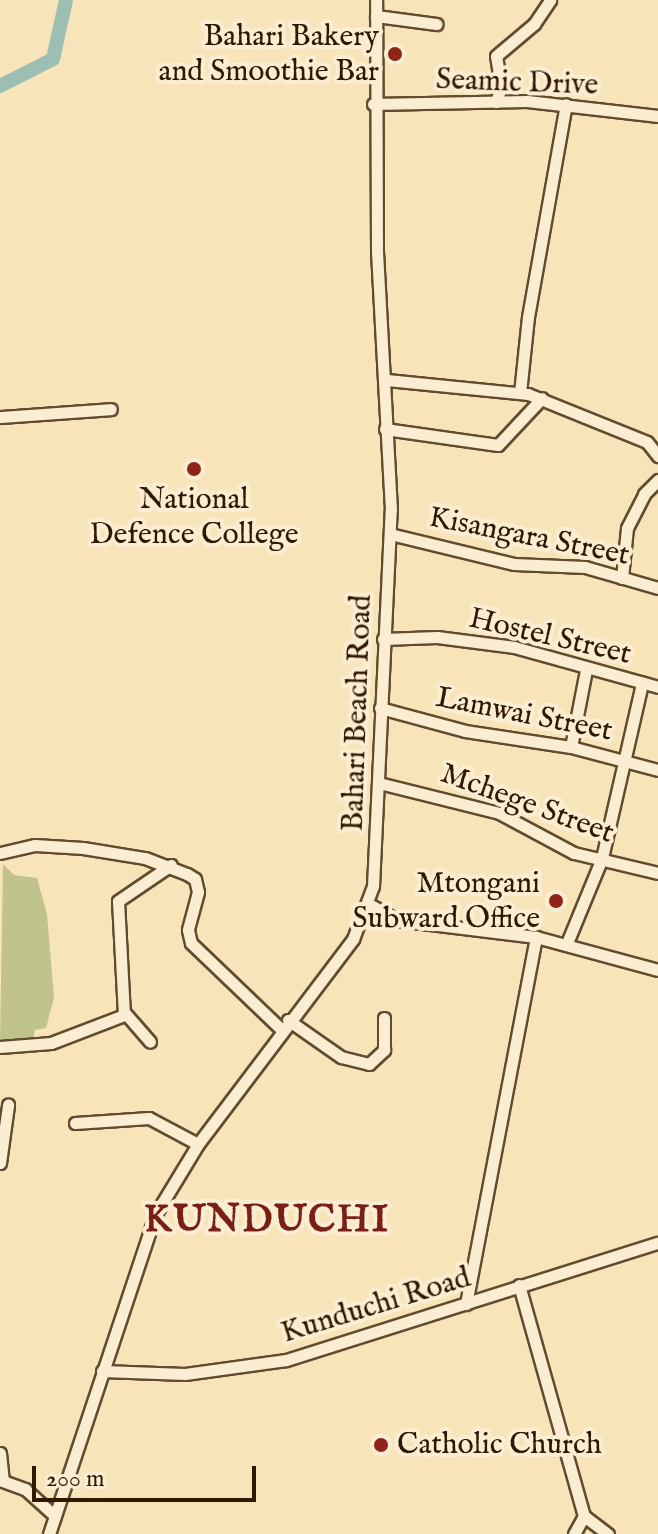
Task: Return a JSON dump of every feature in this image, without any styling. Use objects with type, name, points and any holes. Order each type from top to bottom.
[{"type":"street","name":"Bahari Beach Road","points":[[49,1534],[155,1215],[198,1144],[284,1024],[353,939],[369,904],[377,857],[380,708],[390,534],[385,429],[387,380],[373,104],[376,0]]},
{"type":"street","points":[[496,102],[501,87],[496,56],[534,24],[550,0]]},
{"type":"street","points":[[376,16],[436,24]]},
{"type":"street","name":"Seamic Drive","points":[[373,104],[566,104],[658,116]]},
{"type":"street","points":[[520,393],[528,317],[566,104]]},
{"type":"street","points":[[387,380],[520,393],[542,398],[647,442],[658,456]]},
{"type":"street","points":[[385,429],[498,445],[542,398]]},
{"type":"street","points":[[0,417],[111,409]]},
{"type":"street","points":[[622,578],[627,528],[644,494],[658,480]]},
{"type":"street","name":"Kisangara Street","points":[[390,534],[514,564],[585,567],[658,588]]},
{"type":"street","name":"Hostel Street","points":[[383,639],[437,637],[514,647],[586,670],[658,687]]},
{"type":"street","points":[[571,747],[586,670]]},
{"type":"street","points":[[567,943],[602,858],[642,683]]},
{"type":"street","name":"Lamwai Street","points":[[380,708],[480,735],[571,747],[658,770]]},
{"type":"street","name":"Mchege Street","points":[[379,783],[499,813],[574,853],[658,873]]},
{"type":"street","points":[[0,853],[17,846],[59,847],[171,865],[197,884],[191,943],[284,1024],[341,1057],[369,1064],[384,1050],[384,1018]]},
{"type":"street","points":[[150,1042],[125,1013],[118,901],[171,865]]},
{"type":"street","points":[[369,904],[397,920],[536,937],[658,970]]},
{"type":"street","points":[[466,1304],[536,937]]},
{"type":"street","points":[[0,1047],[51,1043],[125,1013]]},
{"type":"street","points":[[0,1163],[8,1105]]},
{"type":"street","points":[[75,1123],[141,1117],[198,1144]]},
{"type":"street","name":"Kunduchi Road","points":[[102,1371],[243,1369],[360,1340],[519,1285],[658,1243]]},
{"type":"street","points":[[519,1285],[584,1516],[608,1534]]},
{"type":"street","points":[[0,1453],[2,1480],[25,1489],[55,1516]]},
{"type":"street","points":[[574,1534],[584,1516]]},
{"type":"green space","points":[[3,864],[14,875],[37,878],[47,914],[54,998],[46,1028],[35,1030],[33,1041],[0,1042]]},
{"type":"waterway","points":[[0,86],[53,59],[66,0]]},
{"type":"place","name":"Bahari Bakery and Smoothie Bar","points":[[395,54]]},
{"type":"place","name":"National Defence College","points":[[194,469]]},
{"type":"place","name":"Mtongani Subward Office","points":[[556,901]]},
{"type":"place","name":"Catholic Church","points":[[381,1445]]},
{"type":"district","name":"KUNDUCHI","points":[[267,1222]]}]
